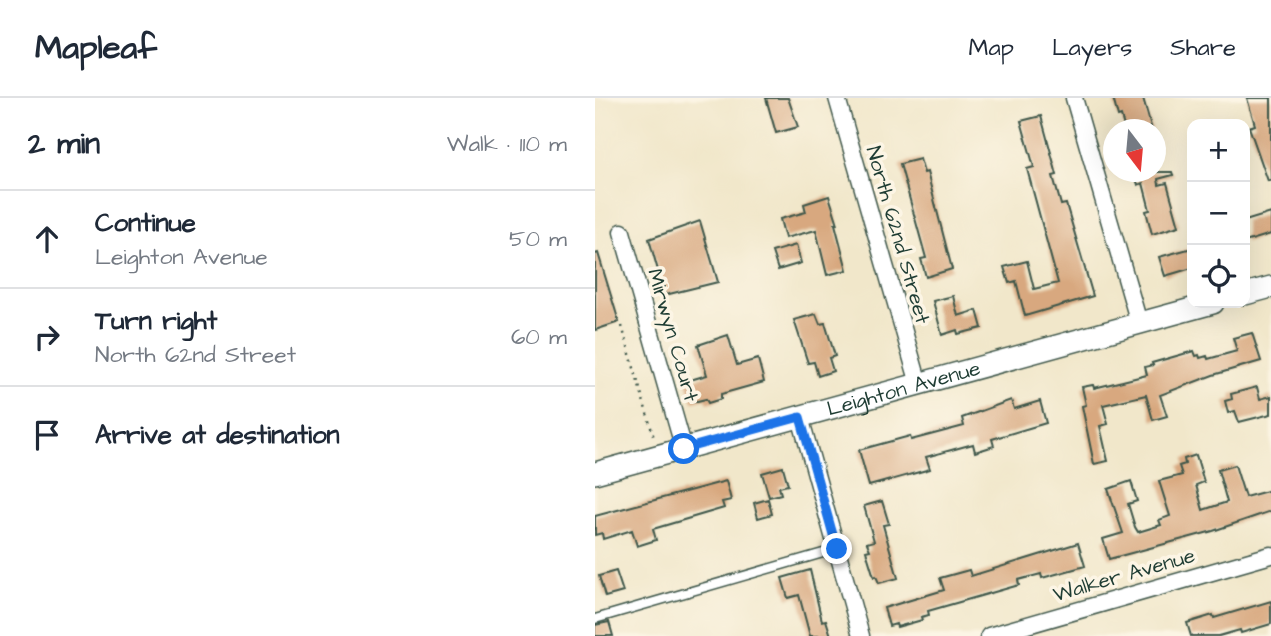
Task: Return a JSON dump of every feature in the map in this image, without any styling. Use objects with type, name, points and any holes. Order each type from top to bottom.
[{"type":"street","name":"North 62nd Street","points":[[837,98],[919,384]]},
{"type":"street","points":[[1074,98],[1139,323]]},
{"type":"street","name":"Mirwyn Court","points":[[621,232],[684,449]]},
{"type":"street","points":[[1250,293],[1271,287]]},
{"type":"street","name":"Leighton Avenue","points":[[595,473],[1194,308]]},
{"type":"street","points":[[800,417],[861,636]]},
{"type":"street","name":"Walker Avenue","points":[[989,636],[1271,555]]},
{"type":"lane","points":[[595,619],[837,549]]},
{"type":"path","points":[[622,326],[655,438]]},
{"type":"building","points":[[766,98],[788,98],[798,127],[776,133]]},
{"type":"building","points":[[1113,98],[1143,98],[1149,119],[1118,117]]},
{"type":"building","points":[[1247,98],[1271,98],[1271,180],[1268,181],[1250,130],[1250,127],[1255,125]]},
{"type":"building","points":[[1041,116],[1057,175],[1053,176],[1061,205],[1066,204],[1093,296],[1025,316],[1016,281],[1009,283],[1004,267],[1027,261],[1034,289],[1058,283],[1027,169],[1034,167],[1021,121]]},
{"type":"building","points":[[920,159],[924,173],[927,172],[952,269],[926,277],[921,259],[926,258],[900,164]]},
{"type":"building","points":[[1137,182],[1158,182],[1159,185],[1167,183],[1179,226],[1152,234],[1146,211],[1150,210],[1143,183],[1138,185]]},
{"type":"building","points":[[829,196],[838,224],[835,224],[847,270],[827,275],[816,230],[785,238],[780,219],[806,212],[804,204]]},
{"type":"building","points":[[1271,213],[1271,234],[1250,240],[1250,219]]},
{"type":"building","points":[[700,221],[718,282],[665,295],[649,239]]},
{"type":"building","points":[[796,245],[801,263],[778,270],[772,252]]},
{"type":"building","points":[[1187,249],[1187,269],[1165,276],[1159,257]]},
{"type":"building","points":[[598,253],[619,322],[595,330],[595,254]]},
{"type":"building","points":[[953,296],[958,316],[977,310],[982,328],[958,334],[957,330],[942,335],[933,301]]},
{"type":"building","points":[[816,314],[820,324],[825,323],[835,356],[829,358],[833,371],[818,376],[814,362],[808,363],[794,320]]},
{"type":"building","points":[[1252,333],[1261,361],[1160,395],[1167,416],[1153,420],[1146,395],[1103,405],[1108,424],[1100,426],[1108,461],[1094,464],[1082,406],[1086,405],[1082,387],[1093,385],[1094,388],[1147,375],[1145,367],[1153,365],[1152,363],[1194,351],[1196,356],[1207,356],[1208,359],[1237,351],[1233,338]]},
{"type":"building","points":[[728,335],[737,365],[758,359],[764,382],[721,394],[721,399],[708,403],[706,399],[693,402],[687,381],[707,375],[698,345]]},
{"type":"building","points":[[1257,387],[1260,399],[1271,396],[1271,414],[1239,422],[1235,411],[1228,413],[1225,401],[1232,399],[1231,394]]},
{"type":"building","points":[[1011,400],[1014,409],[1040,401],[1046,423],[992,439],[994,446],[975,452],[973,444],[926,457],[930,469],[869,486],[859,450],[910,436],[911,440],[964,426],[962,418]]},
{"type":"building","points":[[1196,455],[1204,482],[1196,485],[1203,510],[1227,502],[1218,470],[1235,465],[1245,497],[1271,490],[1271,511],[1213,531],[1109,559],[1103,539],[1123,533],[1108,489],[1131,481],[1137,501],[1128,504],[1138,532],[1161,525],[1159,520],[1170,516],[1159,481],[1182,475],[1179,466],[1185,464],[1184,459]]},
{"type":"building","points":[[783,467],[788,485],[779,487],[781,494],[769,497],[762,473]]},
{"type":"building","points":[[726,481],[731,500],[722,502],[724,508],[653,529],[656,540],[637,546],[632,530],[603,539],[602,533],[595,535],[595,516]]},
{"type":"building","points":[[768,499],[772,514],[758,518],[754,503]]},
{"type":"building","points":[[882,501],[889,524],[883,525],[898,578],[879,583],[876,576],[874,577],[866,551],[870,550],[867,543],[874,541],[864,506]]},
{"type":"building","points":[[1078,543],[1085,566],[1042,578],[1041,574],[1018,580],[1019,585],[928,611],[929,615],[921,617],[922,620],[897,627],[896,624],[889,626],[884,608],[944,590],[940,578],[969,570],[971,576]]},
{"type":"building","points":[[810,570],[822,621],[826,620],[831,636],[810,636],[799,595],[788,598],[782,578]]},
{"type":"building","points":[[616,571],[623,592],[605,597],[599,576]]},
{"type":"building","points":[[1271,601],[1271,624],[1241,633],[1240,630],[1219,636],[1191,636],[1187,623]]},
{"type":"building","points":[[609,622],[613,636],[595,636],[595,625]]},
{"type":"route","points":[[684,449],[800,417],[837,549]]}]
